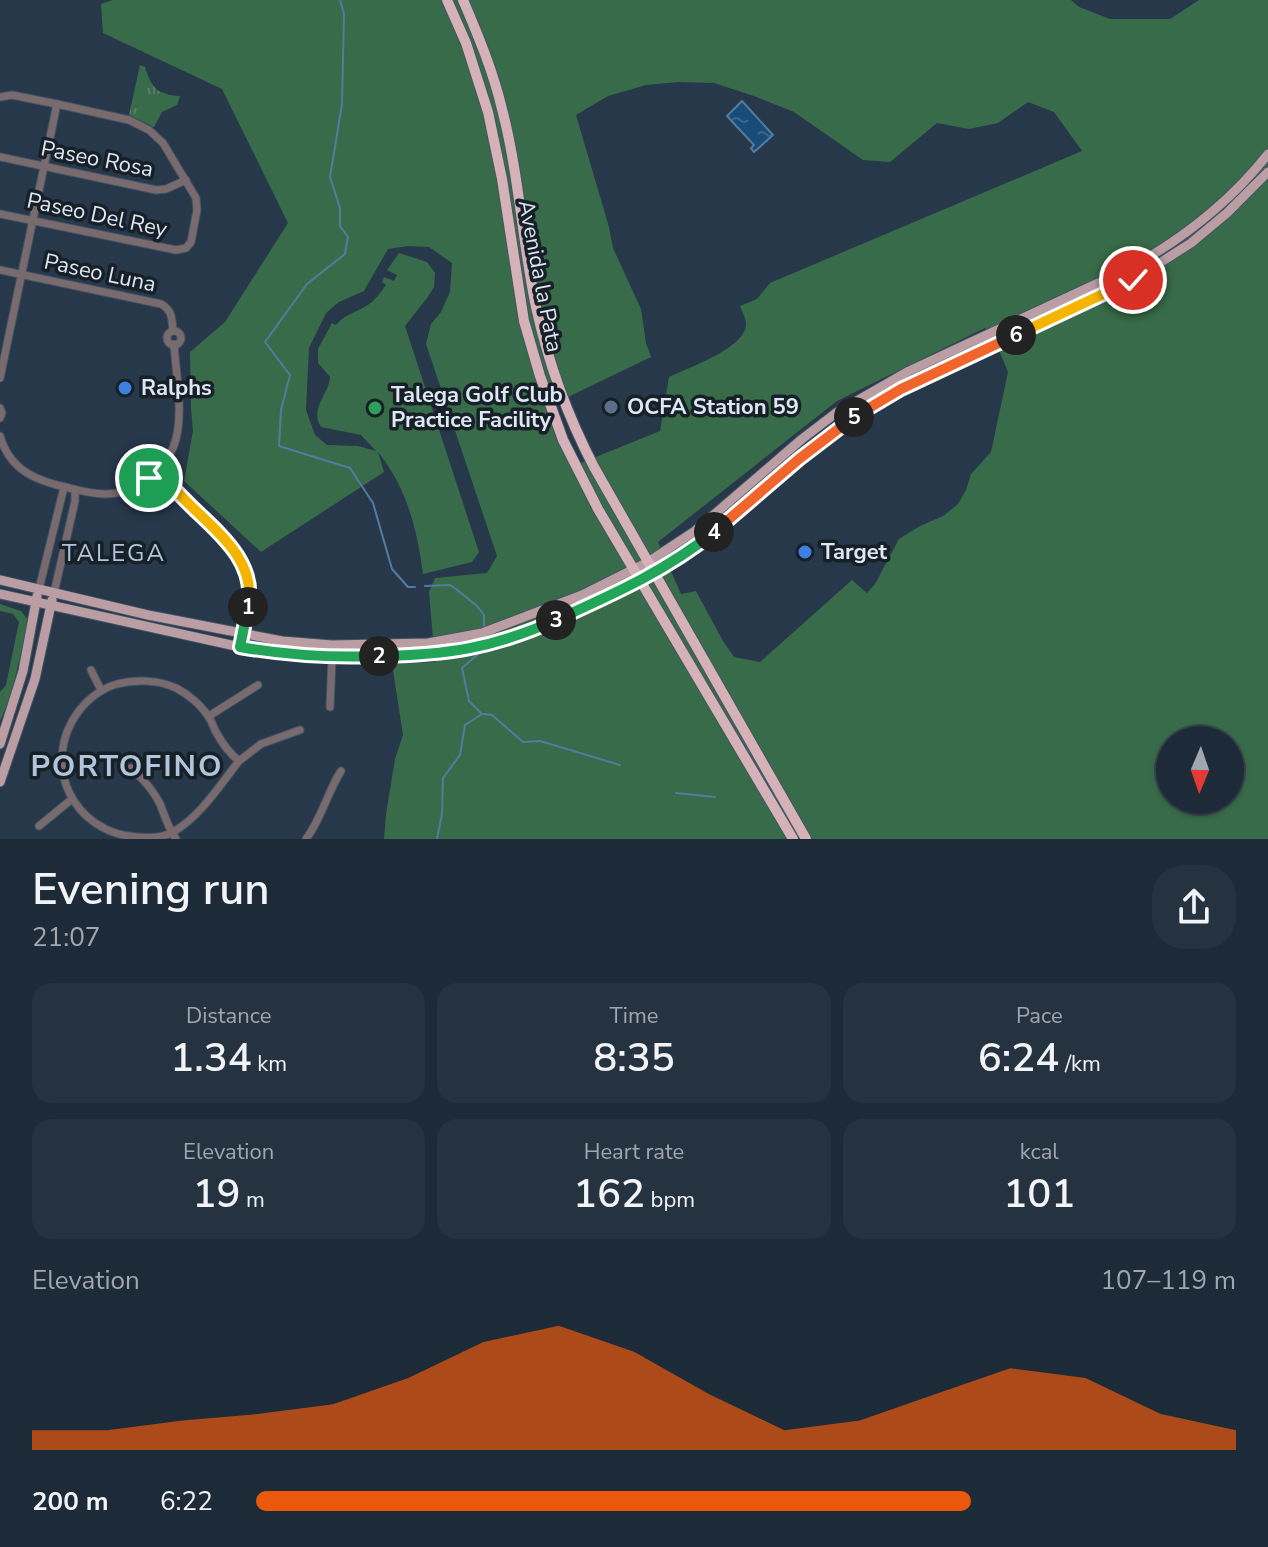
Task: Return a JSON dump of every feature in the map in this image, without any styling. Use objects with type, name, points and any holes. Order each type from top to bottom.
[{"type":"highway","name":"Avenida la Pata","points":[[447,0],[466,43],[488,112],[502,179],[521,309],[563,440],[640,581],[793,839]]},
{"type":"highway","name":"Avenida la Pata","points":[[463,0],[481,42],[502,108],[517,179],[536,308],[552,368],[587,454],[806,839]]},
{"type":"main road","points":[[0,580],[148,615],[282,641],[332,645],[443,642],[504,626],[582,595],[648,562],[695,531],[836,413],[909,371],[1160,252],[1220,205],[1268,154]]},
{"type":"main road","points":[[0,594],[279,654],[332,657],[439,654],[503,640],[550,623],[655,573],[702,541],[799,459],[867,407],[1133,280],[1191,243],[1268,172]]},
{"type":"main road","points":[[0,744],[23,671],[39,589]]},
{"type":"main road","points":[[0,782],[35,679],[54,593]]},
{"type":"street","points":[[0,97],[12,95],[129,120],[149,130],[163,143],[186,180]]},
{"type":"street","points":[[0,378],[3,346],[57,104]]},
{"type":"street","name":"Paseo Rosa","points":[[0,157],[156,190],[186,180]]},
{"type":"street","name":"Paseo Del Rey","points":[[0,214],[176,250],[186,248],[191,242],[197,210],[196,198],[186,180]]},
{"type":"street","name":"Paseo Luna","points":[[0,270],[168,308],[173,331],[167,337],[174,344],[178,427],[173,446],[157,471]]},
{"type":"street","points":[[0,408],[0,418]]},
{"type":"street","points":[[0,436],[6,453],[29,476],[75,490],[107,494],[125,490],[157,471],[231,546],[243,565],[250,596],[240,647]]},
{"type":"street","points":[[39,589],[64,487]]},
{"type":"street","points":[[54,593],[75,490]]},
{"type":"street","points":[[330,707],[332,657]]},
{"type":"street","points":[[91,670],[101,690]]},
{"type":"street","points":[[239,761],[224,746],[209,716],[188,695],[160,683],[129,681],[101,690],[74,718],[64,742],[63,771],[72,799],[86,816],[108,831],[125,836],[173,837],[204,806],[239,761],[261,744],[300,730]]},
{"type":"street","points":[[209,716],[258,685]]},
{"type":"street","points":[[131,768],[158,800],[173,837]]},
{"type":"street","points":[[306,839],[316,826],[341,771]]},
{"type":"street","points":[[39,826],[72,799]]},
{"type":"green space","points":[[113,0],[1071,0],[1079,7],[1110,19],[1170,19],[1199,0],[1268,0],[1268,839],[384,839],[395,759],[403,735],[392,664],[435,662],[429,592],[435,578],[487,573],[497,556],[426,344],[431,324],[441,312],[450,292],[452,263],[429,247],[388,249],[364,291],[339,302],[326,313],[309,348],[306,410],[315,435],[327,445],[358,446],[376,451],[361,435],[321,427],[318,408],[330,377],[318,363],[318,349],[332,323],[336,325],[372,302],[386,285],[382,282],[384,277],[394,281],[397,275],[387,270],[399,253],[427,262],[435,273],[434,287],[405,326],[479,552],[472,562],[423,574],[409,510],[396,480],[378,452],[384,472],[261,552],[184,481],[193,431],[190,352],[225,322],[288,223],[222,89],[103,33],[101,4]],"holes":[[[714,83],[794,112],[863,160],[890,162],[937,123],[969,129],[998,123],[1028,102],[1054,112],[1082,151],[770,283],[757,299],[740,306],[746,324],[737,341],[715,356],[669,377],[660,431],[571,467],[554,433],[547,407],[651,357],[641,309],[613,248],[576,115],[608,96],[646,85]],[[985,328],[994,338],[1008,372],[991,452],[971,474],[958,504],[943,516],[899,539],[867,593],[852,580],[760,662],[734,657],[696,591],[681,594],[658,542],[837,401]]]},
{"type":"green space","points":[[140,65],[145,67],[156,89],[180,96],[177,105],[162,112],[154,127],[129,115]]},
{"type":"green space","points":[[0,604],[21,611],[29,621],[10,698],[0,721],[0,692],[6,685],[19,622],[13,614],[0,611]]},
{"type":"water","points":[[742,101],[773,135],[754,152],[751,148],[754,145],[727,116]]},
{"type":"waterway","points":[[340,0],[344,14],[342,104],[330,177],[340,208],[340,226],[348,237],[345,254],[307,284],[265,342],[290,375],[281,410],[279,446],[350,468],[373,503],[392,569],[408,587],[415,587]]},
{"type":"waterway","points":[[425,586],[450,585],[456,589],[484,615],[484,627]]},
{"type":"waterway","points":[[437,839],[442,814],[443,778],[460,755],[465,725],[482,714],[469,701],[462,668],[484,649]]},
{"type":"waterway","points":[[483,714],[492,715],[523,742],[540,741],[620,765]]},
{"type":"waterway","points":[[676,793],[715,797]]},
{"type":"place","name":"Ralphs","points":[[125,388]]},
{"type":"place","name":"OCFA Station 59","points":[[611,407]]},
{"type":"place","name":"Talega Golf Club Practice Facility","points":[[375,408]]},
{"type":"place","name":"Target","points":[[805,552]]},
{"type":"district","name":"TALEGA","points":[[114,553]]},
{"type":"district","name":"PORTOFINO","points":[[127,766]]},
{"type":"route","points":[[149,478],[157,471],[231,546],[243,565],[250,596],[240,647],[279,654],[332,657],[420,655],[468,650],[550,623],[655,573],[702,541],[799,459],[867,407],[1133,280]]}]
